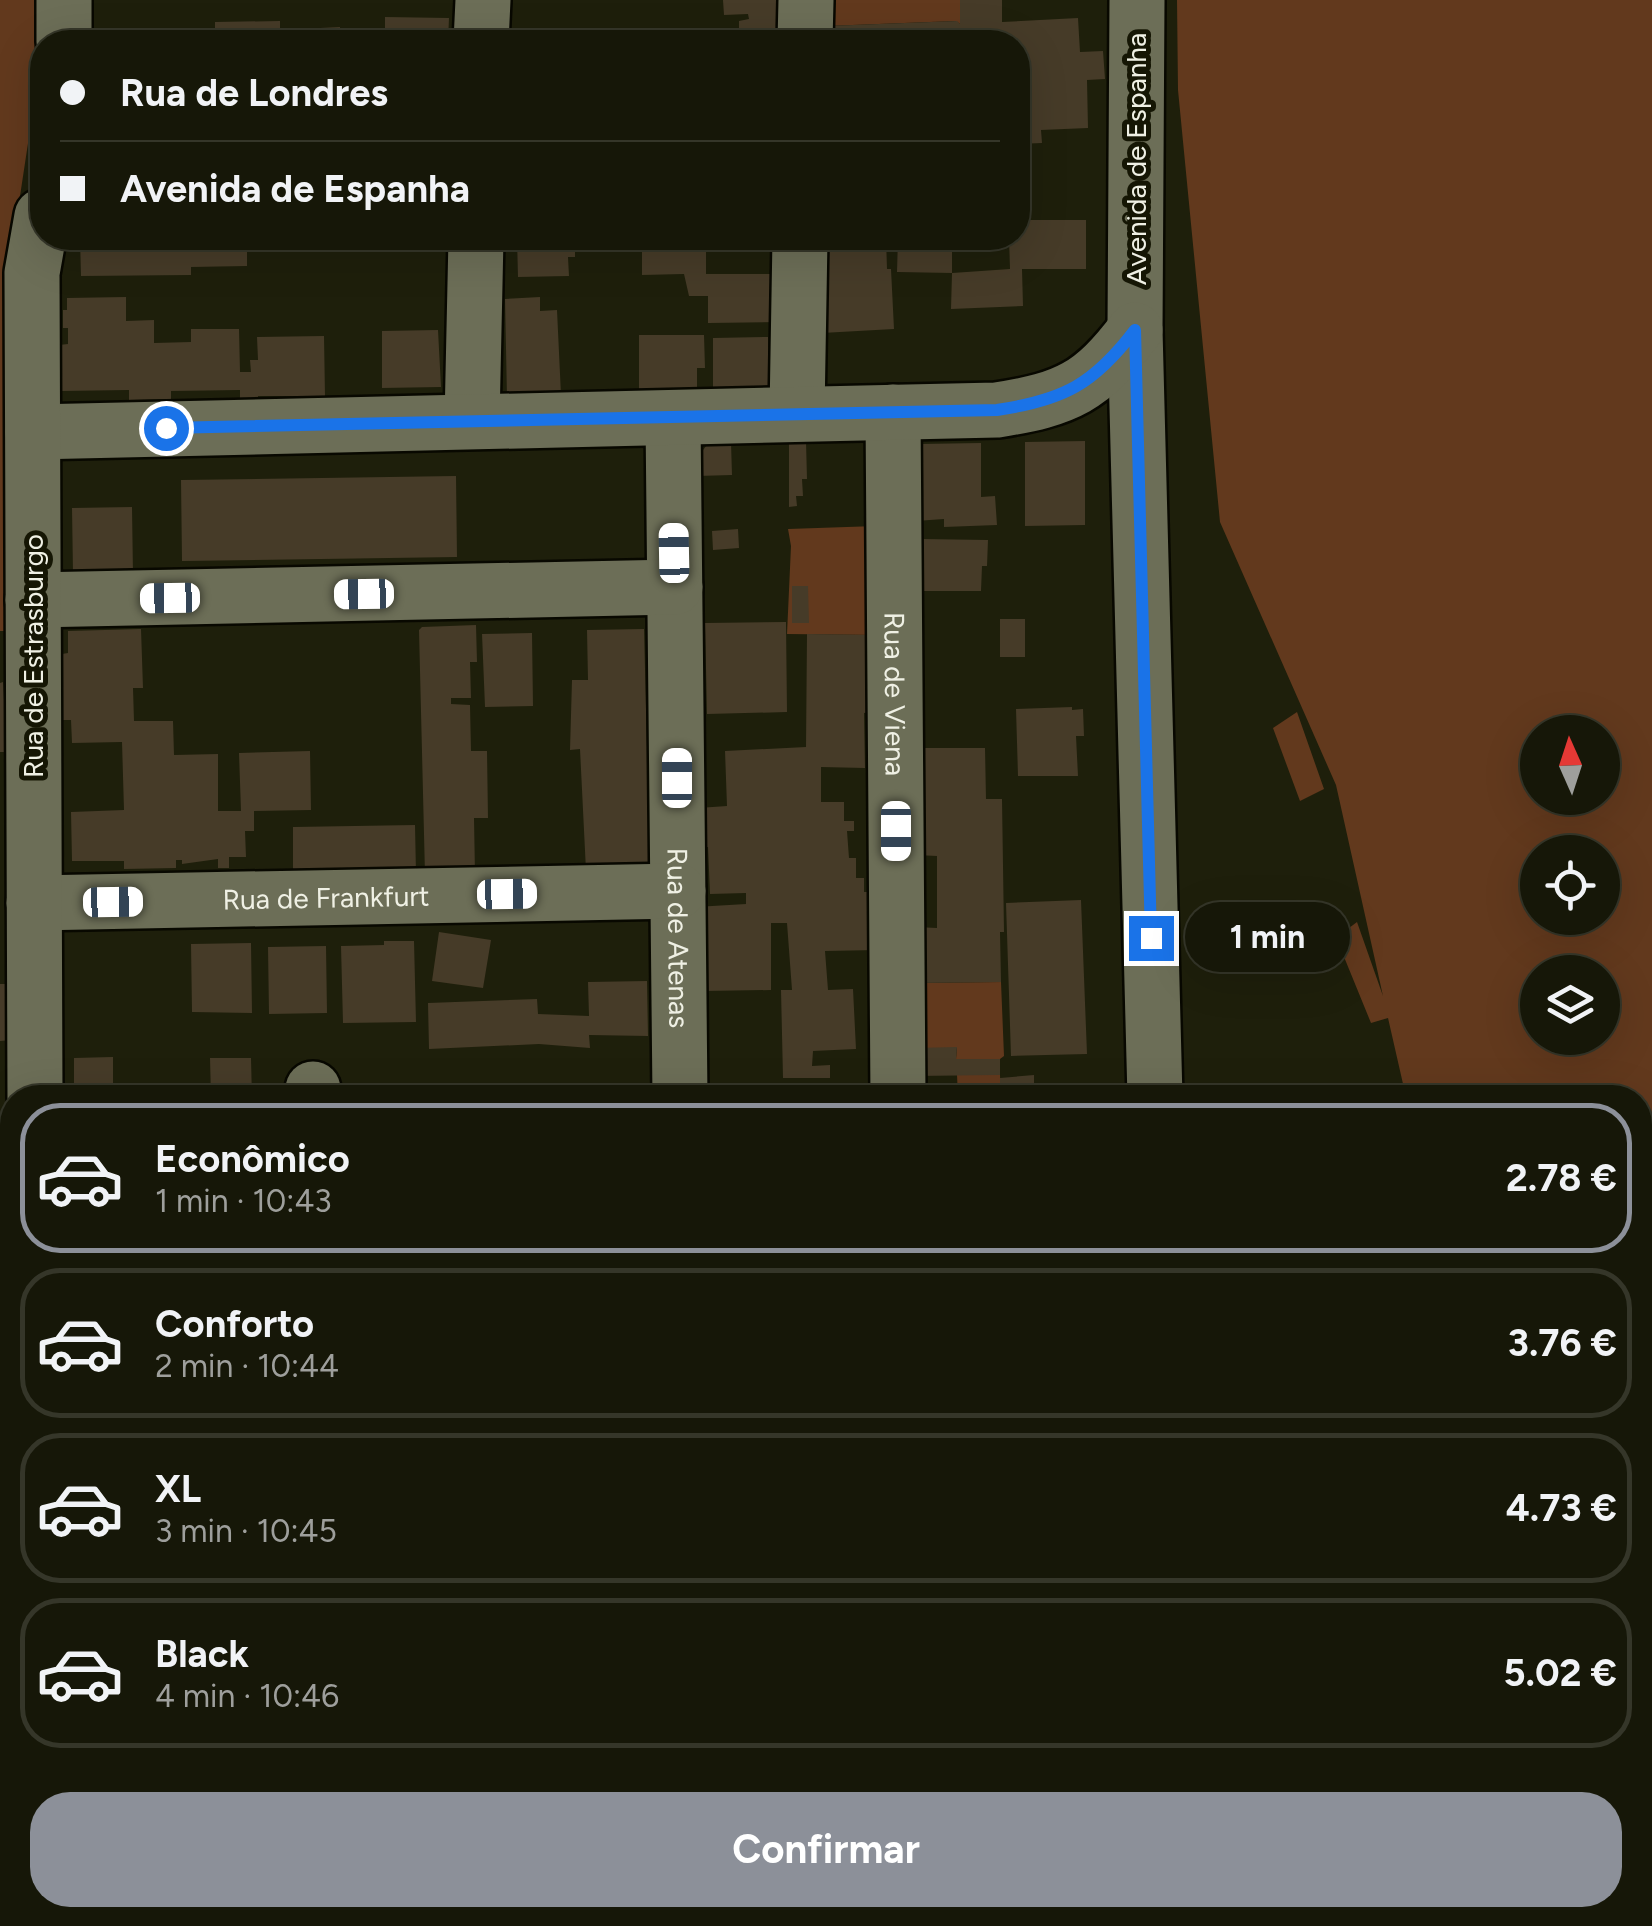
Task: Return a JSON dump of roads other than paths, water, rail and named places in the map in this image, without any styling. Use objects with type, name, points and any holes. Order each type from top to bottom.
[{"type":"street","points":[[64,0],[64,30]]},
{"type":"street","points":[[482,30],[483,0]]},
{"type":"street","points":[[805,30],[806,0]]},
{"type":"street","name":"Avenida de Espanha","points":[[1137,0],[1135,330],[1155,1085]]},
{"type":"street","name":"Rua de Estrasburgo","points":[[35,1085],[32,273],[36,250]]},
{"type":"street","points":[[472,421],[476,250]]},
{"type":"street","points":[[796,413],[800,250]]},
{"type":"street","points":[[32,432],[997,410],[1063,394],[1104,368],[1135,330]]},
{"type":"street","name":"Rua de Viena","points":[[894,412],[898,1085]]},
{"type":"street","name":"Rua de Atenas","points":[[673,418],[680,1085]]},
{"type":"street","points":[[33,600],[675,587]]},
{"type":"street","name":"Rua de Frankfurt","points":[[34,903],[678,892]]}]
